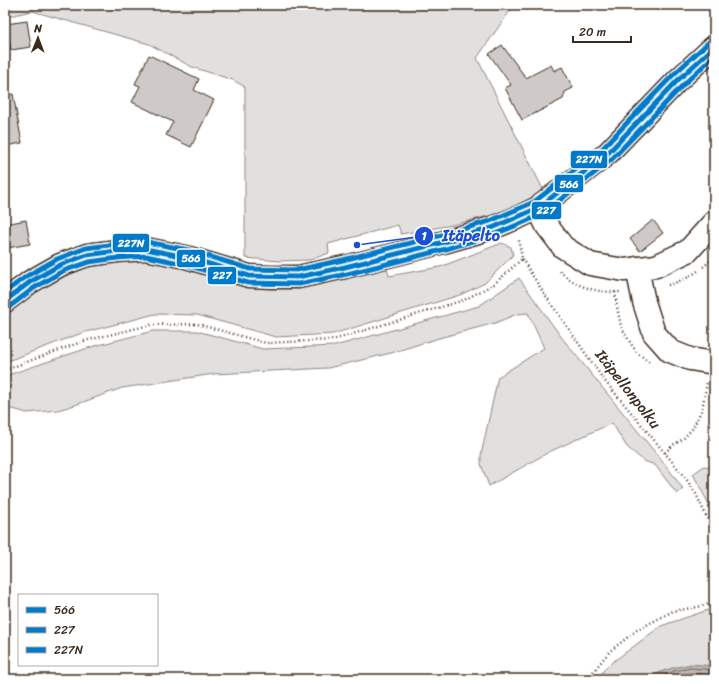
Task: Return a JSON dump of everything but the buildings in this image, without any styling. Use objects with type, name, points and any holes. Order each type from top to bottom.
[{"type":"main road","points":[[5,301],[30,282],[60,265],[87,255],[146,249],[186,257],[249,276],[298,277],[345,267],[444,242],[492,228],[538,208],[607,154],[678,80],[714,47]]},
{"type":"main road","points":[[538,208],[547,226],[563,247],[590,264],[624,270],[656,266],[688,251],[714,222]]},
{"type":"main road","points":[[637,268],[644,302],[654,333],[670,351],[690,359],[712,363]]},
{"type":"path","name":"Itäpellonpolku","points":[[522,259],[604,380],[685,477],[696,494],[714,533]]},
{"type":"path","points":[[665,453],[672,445],[683,439],[693,428],[702,409],[712,363]]},
{"type":"path","points":[[590,679],[592,673],[610,651],[637,630],[673,612],[714,602]]},
{"type":"shaded area","points":[[5,5],[514,5],[477,58],[545,193],[500,213],[452,225],[401,234],[398,225],[328,244],[329,253],[310,260],[280,261],[245,258],[245,87],[233,80],[192,67],[149,44],[32,11],[5,17]]},
{"type":"shaded area","points":[[502,243],[511,247],[513,255],[485,283],[460,295],[333,334],[276,337],[197,315],[155,314],[82,333],[5,362],[5,316],[44,284],[88,267],[135,260],[170,264],[243,284],[386,265],[389,276],[440,267]]},
{"type":"shaded area","points":[[519,278],[562,338],[667,467],[683,489],[677,494],[655,465],[644,461],[627,447],[612,423],[549,452],[489,486],[481,464],[481,455],[498,377],[544,348],[528,313],[517,314],[495,323],[391,353],[328,368],[214,374],[122,388],[58,410],[27,413],[13,409],[5,410],[5,376],[91,347],[153,331],[197,331],[263,349],[335,346],[479,306]]},
{"type":"shaded area","points":[[704,466],[714,468],[714,514],[693,474]]},
{"type":"shaded area","points":[[714,608],[714,666],[657,679],[598,679],[606,667],[661,626]]},
{"type":"water","points":[[691,664],[714,666],[714,679],[650,679],[664,671]]},
{"type":"transit line","name":"227N","points":[[5,292],[27,276],[57,259],[86,248],[147,242],[188,250],[250,269],[297,270],[442,235],[490,221],[534,202],[602,149],[673,75],[709,42]]},
{"type":"transit line","name":"566","points":[[5,301],[30,282],[60,265],[87,255],[146,249],[186,257],[249,276],[298,277],[345,267],[444,242],[492,228],[538,208],[607,154],[678,80],[714,47]]},
{"type":"transit line","name":"227","points":[[9,307],[34,288],[63,271],[89,262],[146,256],[184,264],[248,283],[299,284],[347,274],[446,249],[495,234],[542,214],[611,160],[683,85],[714,56]]},
{"type":"place","name":"Itäpelto","points":[[357,245]]}]
